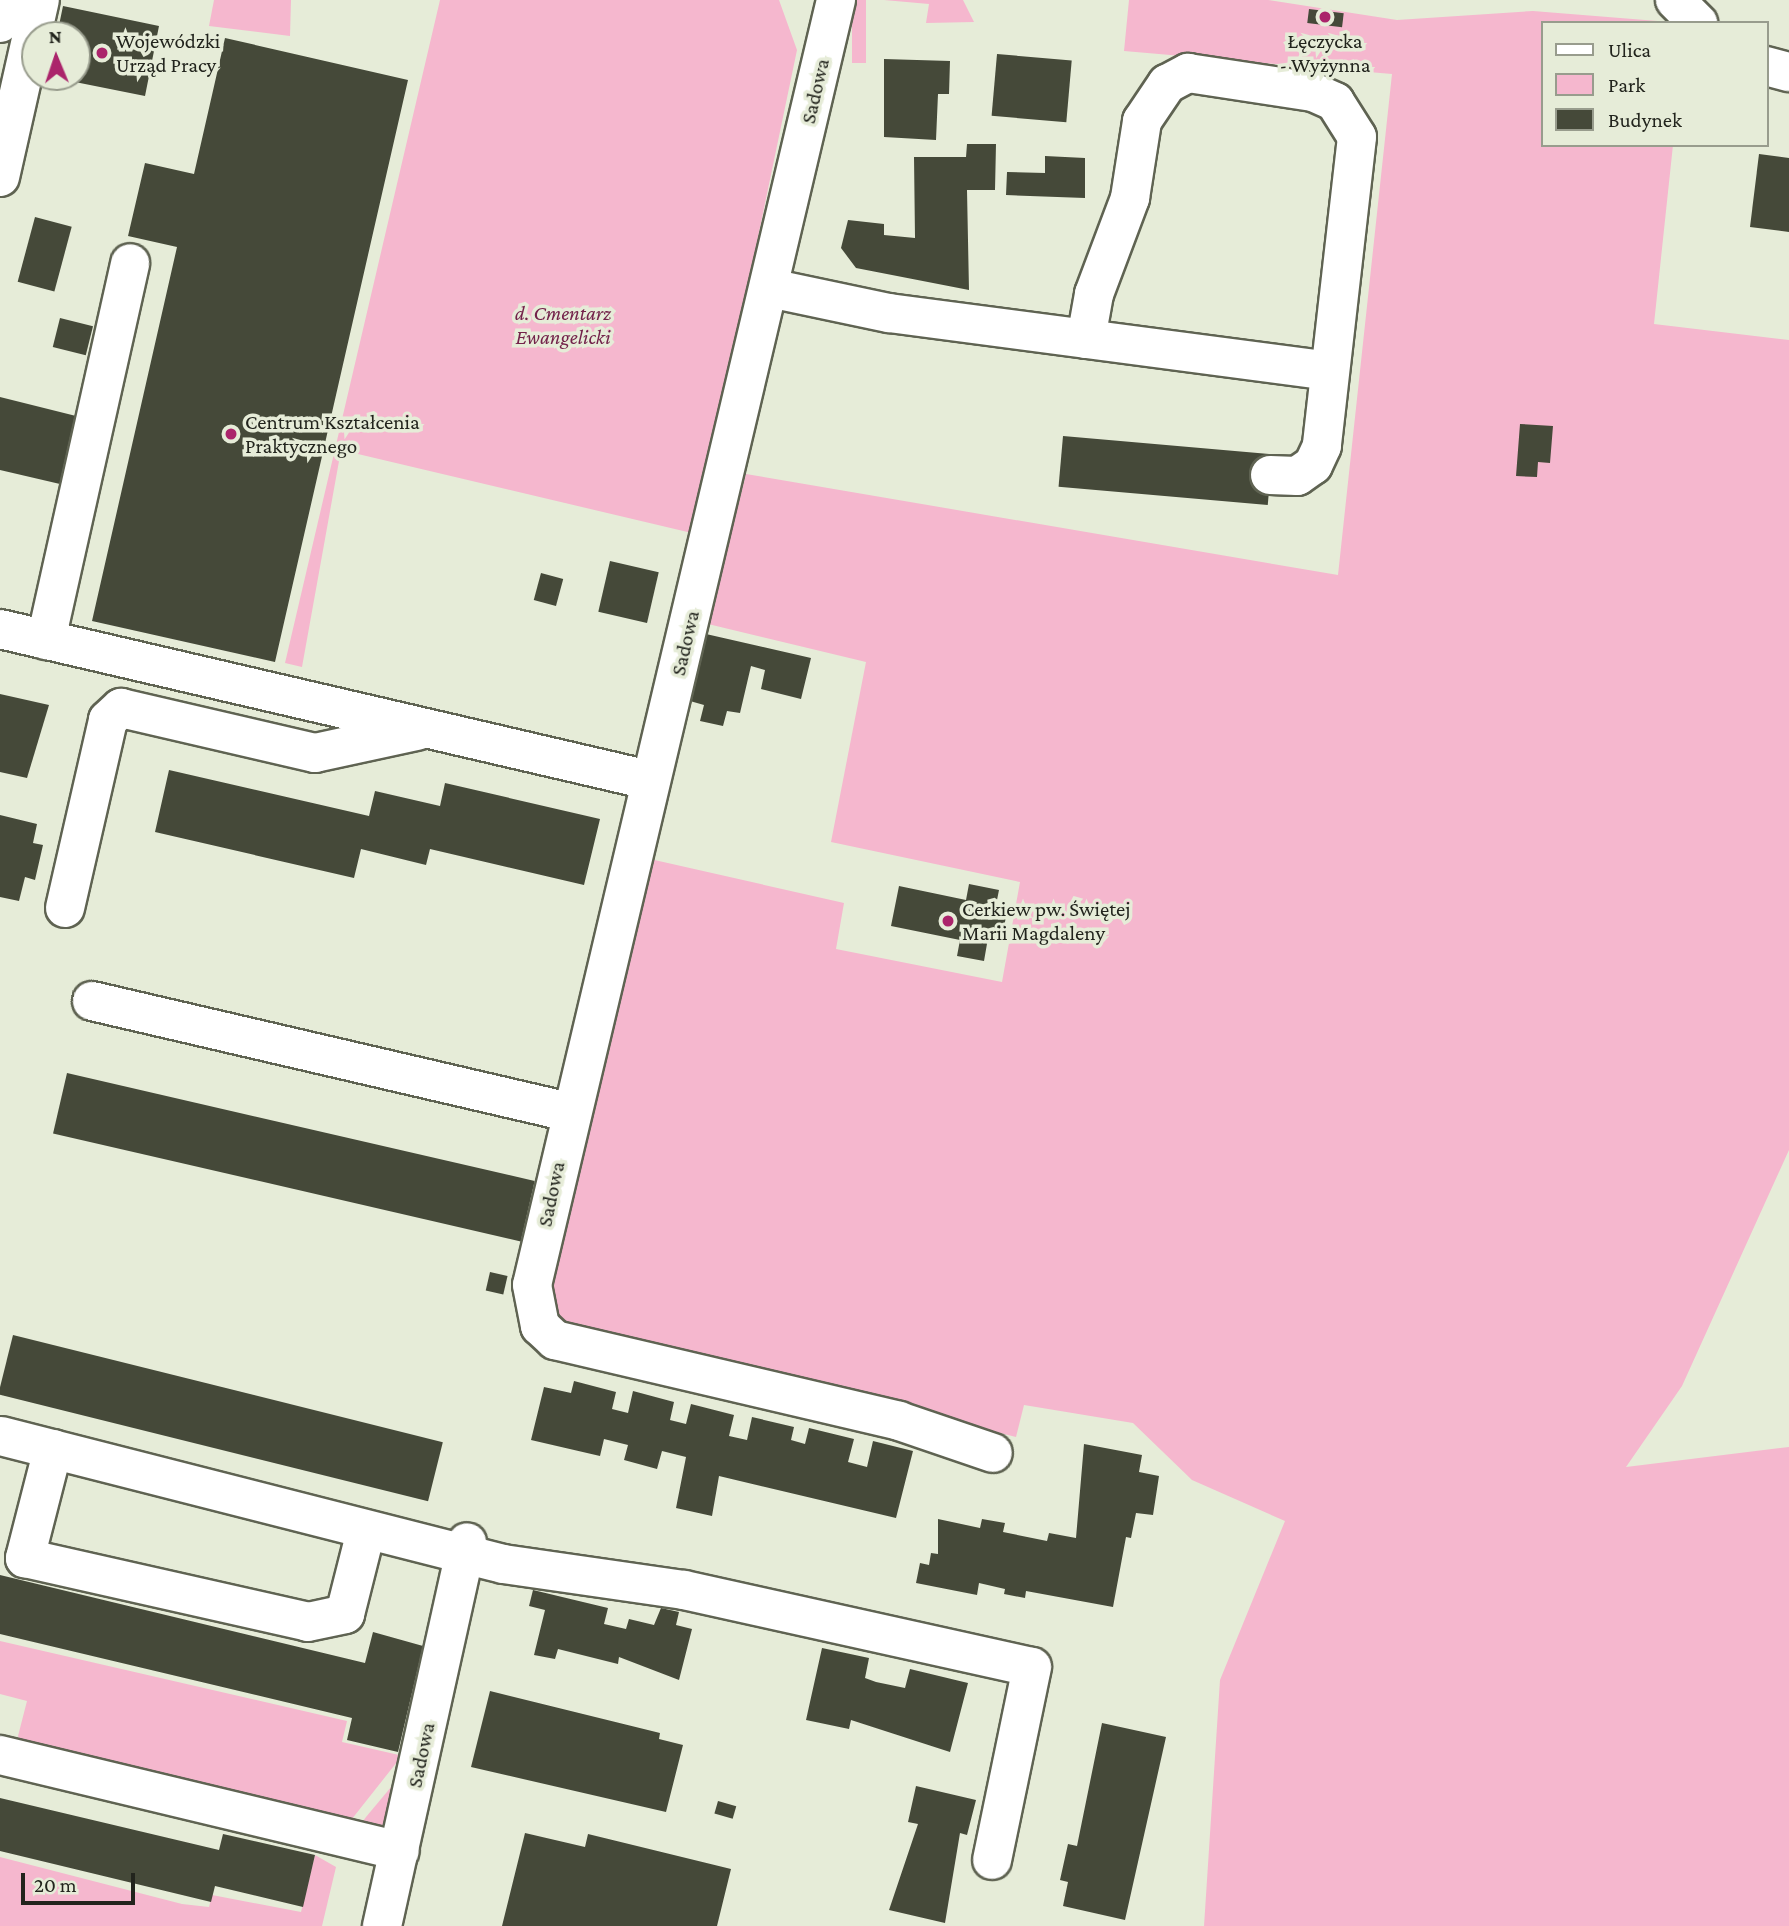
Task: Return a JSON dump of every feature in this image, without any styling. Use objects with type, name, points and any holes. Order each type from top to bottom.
[{"type":"street","points":[[0,23],[6,0]]},
{"type":"street","points":[[0,177],[40,0]]},
{"type":"street","name":"Sadowa","points":[[836,0],[770,288],[568,1112],[532,1285],[540,1326],[555,1340],[899,1421],[993,1453]]},
{"type":"street","points":[[1675,0],[1696,21]]},
{"type":"street","points":[[1768,67],[1789,72]]},
{"type":"street","points":[[1086,339],[1094,294],[1130,198],[1142,121],[1152,99],[1188,73],[1313,92],[1335,102],[1357,137],[1322,446],[1313,465],[1297,476],[1270,475]]},
{"type":"street","points":[[46,640],[130,263]]},
{"type":"street","points":[[770,288],[889,313],[1329,371]]},
{"type":"street","points":[[0,629],[649,780]]},
{"type":"street","points":[[65,908],[108,720],[121,708],[316,753],[429,729]]},
{"type":"street","points":[[92,1001],[568,1112]]},
{"type":"street","points":[[1,1436],[366,1531],[466,1547],[684,1590],[1032,1667],[992,1860]]},
{"type":"street","points":[[53,1450],[25,1558],[308,1622],[345,1614],[366,1531]]},
{"type":"street","name":"Sadowa","points":[[382,1926],[466,1547]]},
{"type":"street","points":[[0,1755],[400,1851]]},
{"type":"green space","points":[[214,0],[291,0],[290,36],[209,26]]},
{"type":"green space","name":"d. Cmentarz Ewangelicki","points":[[440,0],[779,0],[797,50],[696,534],[341,450],[302,667],[285,663]]},
{"type":"green space","points":[[852,0],[866,0],[866,63],[852,63]]},
{"type":"green space","points":[[884,0],[963,0],[974,22],[926,23],[929,4]]},
{"type":"green space","points":[[1129,0],[1268,0],[1397,20],[1533,11],[1658,21],[1540,21],[1540,147],[1673,147],[1654,324],[1789,340],[1789,1150],[1682,1386],[1626,1467],[1789,1447],[1789,1926],[1204,1926],[1220,1680],[1285,1521],[1192,1480],[1133,1423],[1024,1405],[1016,1437],[558,1322],[549,1296],[650,859],[844,903],[836,949],[1002,982],[1020,882],[831,842],[866,662],[708,624],[746,474],[1338,575],[1392,74],[1124,51]]},
{"type":"green space","points":[[0,1641],[347,1721],[342,1742],[399,1755],[397,1762],[344,1829],[23,1745],[18,1736],[27,1701],[0,1694]]},
{"type":"green space","points":[[407,1768],[390,1823],[356,1831],[366,1817]]},
{"type":"green space","points":[[315,1855],[336,1867],[322,1926],[0,1926],[0,1857],[182,1904],[209,1907],[212,1895],[301,1912]]},
{"type":"building","points":[[63,6],[159,26],[145,96],[91,85],[91,21],[60,21]]},
{"type":"building","points":[[1309,9],[1344,13],[1342,27],[1307,23]]},
{"type":"building","name":"Centrum Kształcenia Praktycznego","points":[[225,38],[408,80],[275,662],[92,621],[177,247],[128,236],[145,163],[194,174]]},
{"type":"building","points":[[997,54],[1072,61],[1066,122],[992,116]]},
{"type":"building","points":[[884,59],[950,61],[949,94],[938,94],[936,140],[884,137]]},
{"type":"building","points":[[967,144],[996,144],[995,190],[967,190],[969,290],[856,268],[841,248],[848,220],[884,224],[884,235],[915,238],[914,157],[966,157]]},
{"type":"building","points":[[1759,154],[1789,158],[1789,232],[1750,227]]},
{"type":"building","points":[[1045,156],[1085,158],[1085,198],[1006,195],[1007,172],[1045,173]]},
{"type":"building","points":[[35,217],[72,227],[54,292],[18,282]]},
{"type":"building","points":[[60,318],[93,326],[86,355],[53,347]]},
{"type":"building","points":[[0,397],[76,416],[60,484],[0,470]]},
{"type":"building","points":[[1520,424],[1553,426],[1550,463],[1538,462],[1537,477],[1516,476]]},
{"type":"building","points":[[1063,436],[1272,454],[1268,505],[1059,487]]},
{"type":"building","points":[[610,561],[659,572],[647,623],[598,612]]},
{"type":"building","points":[[541,573],[563,579],[556,606],[534,600]]},
{"type":"building","points":[[706,634],[811,658],[801,699],[761,689],[765,670],[751,666],[740,713],[727,711],[723,726],[700,721],[704,705],[690,701]]},
{"type":"building","points":[[0,694],[49,705],[27,778],[0,772]]},
{"type":"building","points":[[169,770],[369,816],[375,791],[440,806],[445,783],[600,819],[584,885],[430,849],[426,865],[361,849],[354,878],[155,832]]},
{"type":"building","points":[[0,815],[37,824],[33,843],[43,845],[35,880],[25,877],[19,901],[0,897]]},
{"type":"building","name":"Cerkiew pw. Świętej Marii Magdaleny","points":[[969,884],[999,890],[994,915],[1006,917],[1001,941],[988,938],[984,961],[957,956],[960,940],[891,926],[899,886],[966,900]]},
{"type":"building","points":[[67,1073],[535,1181],[521,1241],[53,1133]]},
{"type":"building","points":[[490,1272],[508,1276],[503,1295],[486,1291]]},
{"type":"building","points":[[13,1335],[443,1442],[428,1501],[0,1395]]},
{"type":"building","points":[[574,1381],[616,1392],[612,1409],[628,1413],[633,1391],[674,1402],[670,1420],[686,1424],[691,1404],[734,1415],[729,1436],[747,1440],[752,1417],[794,1427],[791,1440],[805,1444],[809,1428],[854,1439],[848,1462],[867,1467],[873,1441],[913,1451],[896,1518],[719,1476],[712,1516],[676,1508],[686,1457],[662,1451],[657,1469],[624,1460],[628,1445],[604,1439],[600,1456],[531,1440],[544,1387],[571,1393]]},
{"type":"building","points":[[1084,1444],[1142,1455],[1139,1472],[1159,1476],[1153,1515],[1136,1513],[1131,1538],[1126,1537],[1113,1607],[1026,1591],[1025,1598],[1004,1594],[1005,1589],[979,1583],[977,1595],[916,1583],[920,1563],[929,1565],[931,1553],[938,1554],[938,1519],[980,1528],[982,1519],[1005,1523],[1003,1532],[1047,1541],[1049,1533],[1076,1538]]},
{"type":"building","points":[[0,1575],[365,1663],[373,1632],[423,1646],[398,1752],[347,1740],[352,1718],[0,1634]]},
{"type":"building","points":[[533,1590],[608,1608],[604,1624],[626,1629],[629,1619],[654,1625],[661,1608],[679,1612],[676,1625],[692,1629],[679,1680],[619,1657],[618,1664],[558,1649],[555,1659],[534,1655],[545,1610],[529,1606]]},
{"type":"building","points":[[822,1648],[869,1658],[865,1678],[876,1682],[905,1688],[910,1669],[968,1683],[950,1752],[851,1720],[849,1729],[806,1720]]},
{"type":"building","points":[[490,1691],[660,1733],[659,1739],[683,1745],[666,1812],[471,1767]]},
{"type":"building","points":[[1102,1723],[1166,1737],[1125,1920],[1063,1906],[1068,1882],[1060,1880],[1068,1844],[1077,1846]]},
{"type":"building","points":[[916,1786],[976,1800],[967,1835],[960,1833],[945,1923],[889,1910],[918,1824],[908,1822]]},
{"type":"building","points":[[0,1798],[219,1850],[223,1834],[315,1855],[303,1907],[215,1886],[211,1902],[0,1851]]},
{"type":"building","points":[[718,1801],[736,1806],[733,1819],[714,1813]]},
{"type":"building","points":[[525,1833],[585,1847],[588,1834],[731,1869],[717,1926],[502,1926]]},
{"type":"place","name":"Łęczycka - Wyżynna","points":[[1325,17]]},
{"type":"place","name":"Wojewódzki Urząd Pracy","points":[[102,53]]},
{"type":"place","name":"Centrum Kształcenia Praktycznego","points":[[231,434]]},
{"type":"place","name":"Cerkiew pw. Świętej Marii Magdaleny","points":[[948,921]]}]
